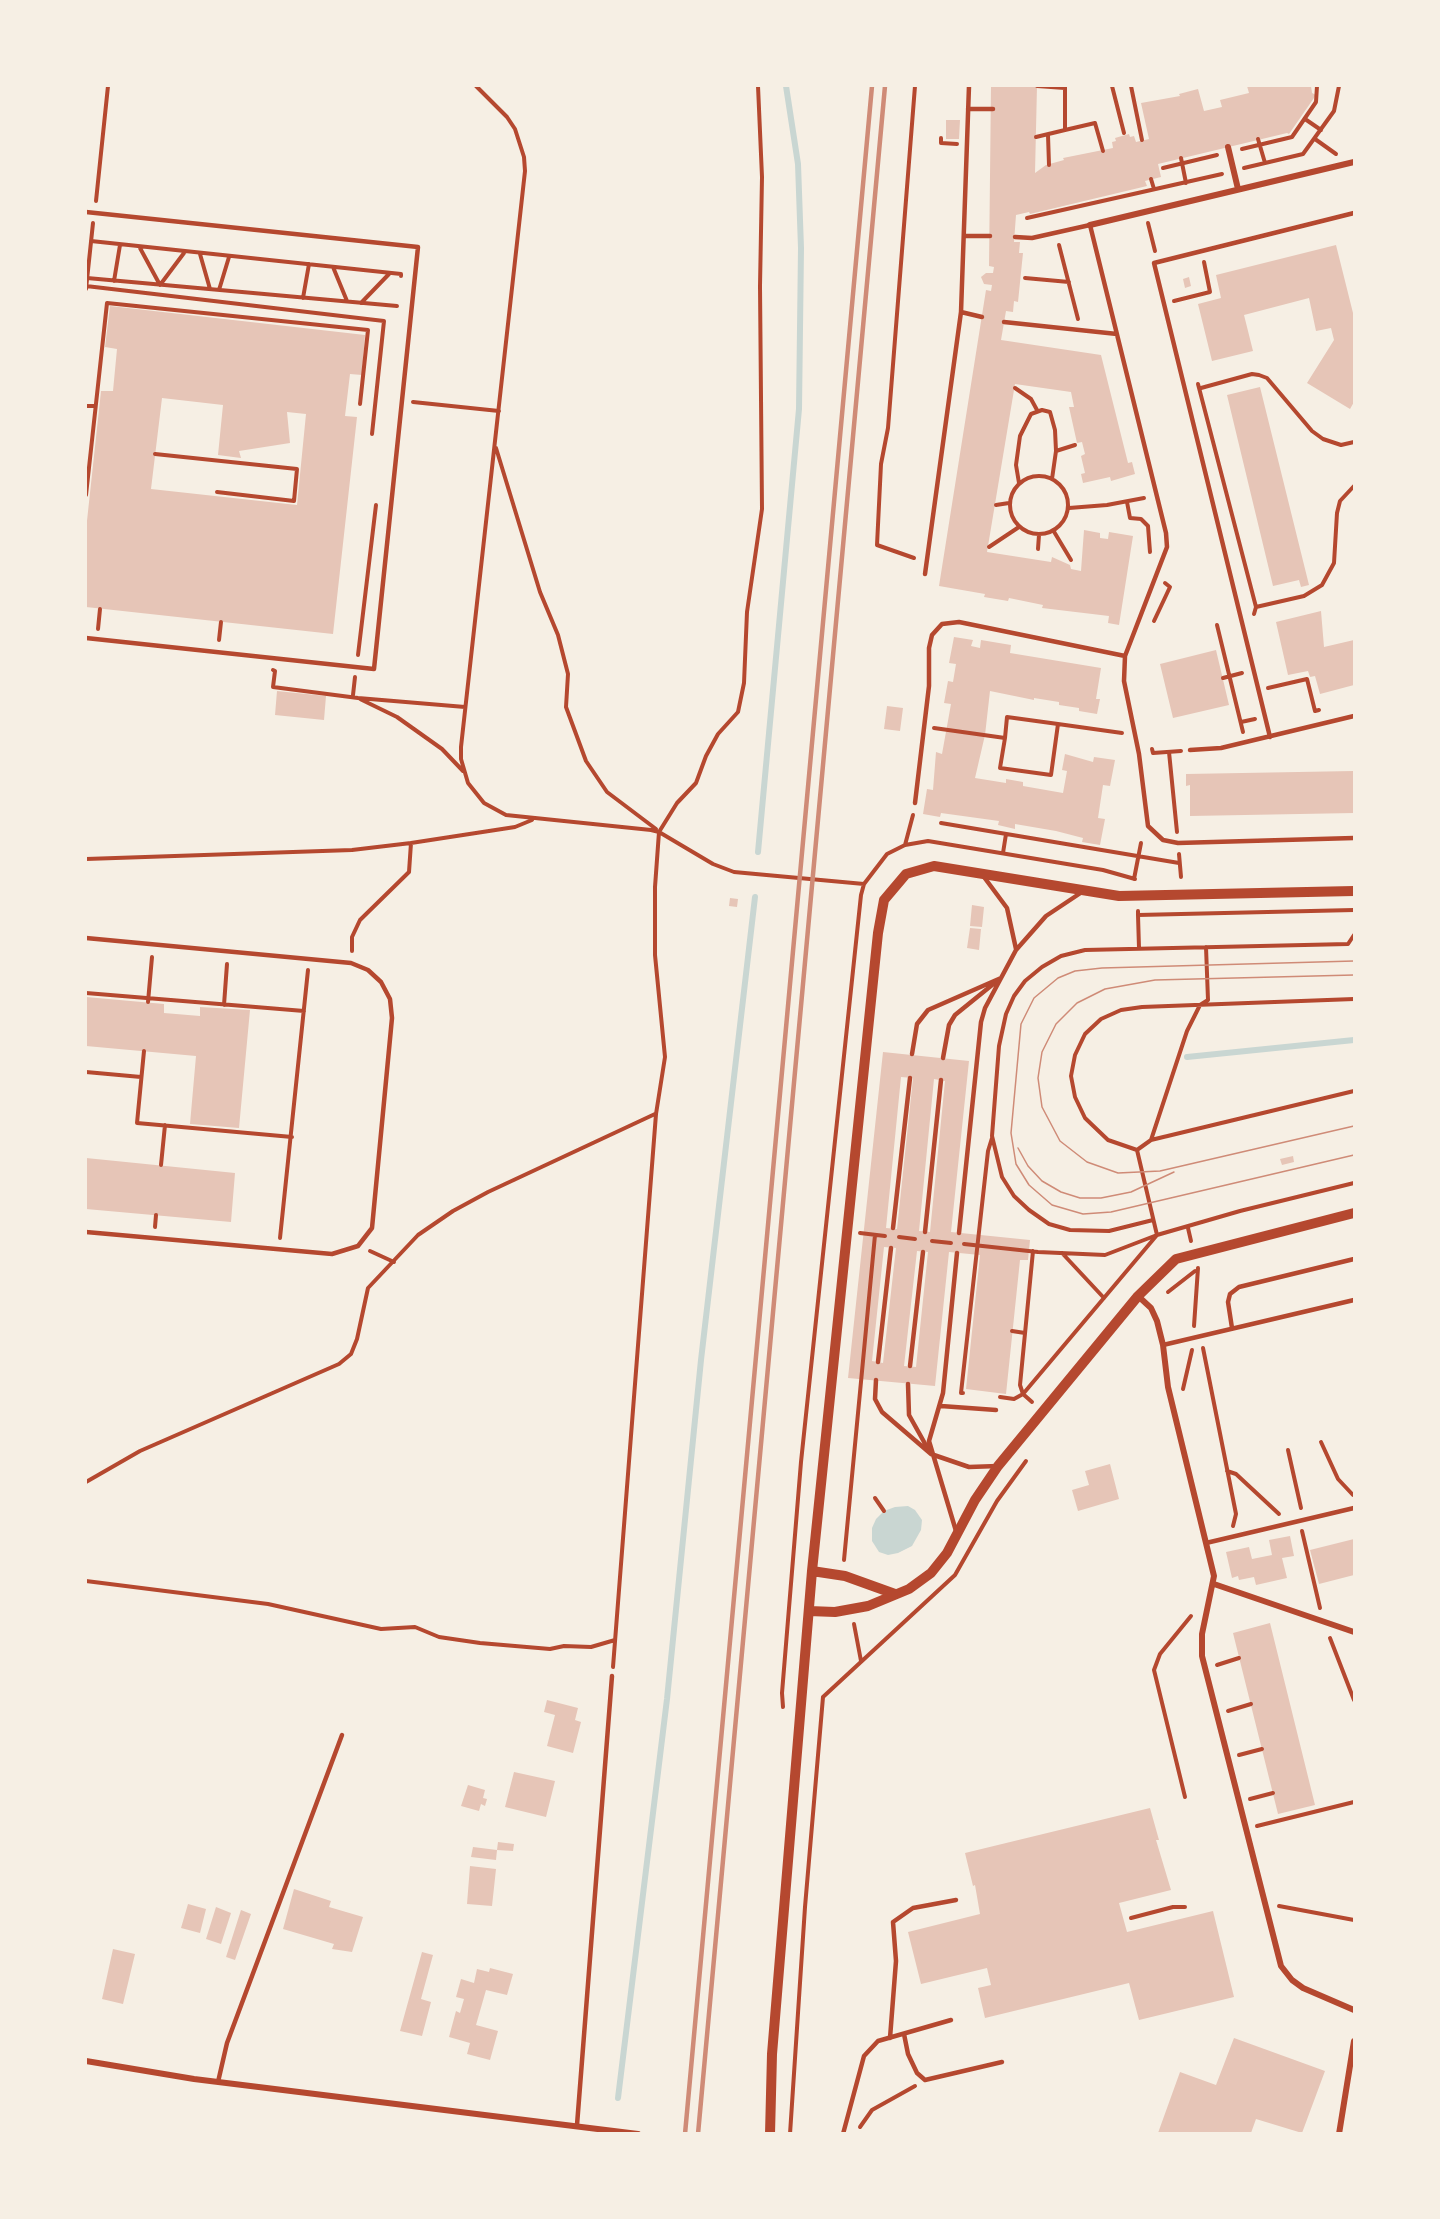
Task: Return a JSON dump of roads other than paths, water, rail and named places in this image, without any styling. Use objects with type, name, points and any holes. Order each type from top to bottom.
[{"type":"street","points":[[1228,150],[1238,189]]},
{"type":"street","points":[[1090,225],[1354,162]]},
{"type":"street","points":[[770,2133],[772,2054],[812,1571],[878,933],[885,900],[900,878],[925,867],[944,866],[1082,892],[1138,896],[1354,891]]},
{"type":"street","points":[[809,1611],[851,1610],[909,1589],[931,1573],[947,1553],[998,1466],[1138,1296],[1164,1269],[1184,1255],[1354,1213]]},
{"type":"street","points":[[1138,1296],[1152,1308],[1163,1345],[1168,1387],[1206,1543],[1214,1584],[1202,1634],[1202,1656],[1281,1966],[1302,1988],[1354,2010]]},
{"type":"street","points":[[812,1571],[845,1576],[895,1594]]},
{"type":"street","points":[[1214,1584],[1354,1632]]},
{"type":"street","points":[[1339,2133],[1354,2041]]},
{"type":"street","points":[[86,2061],[218,2082],[638,2133]]},
{"type":"lane","points":[[925,574],[961,312],[969,86]]},
{"type":"lane","points":[[968,109],[993,109]]},
{"type":"lane","points":[[86,212],[418,247],[374,669],[86,638]]},
{"type":"lane","points":[[1270,737],[1154,263],[1354,213]]},
{"type":"lane","points":[[1015,237],[1032,238],[1090,225],[1156,495],[1167,547],[1125,656],[1124,681],[1139,754],[1148,826],[1163,840],[1178,843],[1354,838]]},
{"type":"lane","points":[[964,236],[990,236]]},
{"type":"lane","points":[[961,312],[981,317]]},
{"type":"lane","points":[[1004,321],[1117,334]]},
{"type":"lane","points":[[915,802],[929,686],[929,648],[932,634],[942,624],[959,622],[1125,656]]},
{"type":"lane","points":[[1190,750],[1221,748],[1354,716]]},
{"type":"lane","points":[[980,873],[997,891],[1007,908],[1016,950]]},
{"type":"lane","points":[[959,1233],[981,1022],[988,998],[1016,950],[1046,916],[1082,892]]},
{"type":"lane","points":[[86,938],[351,963],[368,970],[381,982],[390,999],[392,1018],[372,1228],[358,1246],[332,1254],[86,1232]]},
{"type":"lane","points":[[912,1054],[917,1024],[928,1010],[1001,978]]},
{"type":"lane","points":[[943,1058],[949,1025],[955,1015],[1001,978]]},
{"type":"lane","points":[[893,1228],[910,1078]]},
{"type":"lane","points":[[925,1232],[942,1080]]},
{"type":"lane","points":[[878,1362],[891,1248]]},
{"type":"lane","points":[[910,1366],[923,1252]]},
{"type":"lane","points":[[931,1454],[929,1437],[941,1406],[957,1253]]},
{"type":"lane","points":[[1232,1328],[1228,1302],[1230,1294],[1239,1287],[1354,1258]]},
{"type":"lane","points":[[1163,1345],[1354,1300]]},
{"type":"lane","points":[[876,1380],[875,1399],[882,1412],[931,1454],[969,1467],[998,1466]]},
{"type":"lane","points":[[908,1384],[909,1414],[931,1454],[957,1534]]},
{"type":"lane","points":[[941,1406],[996,1410]]},
{"type":"lane","points":[[1206,1543],[1354,1508]]},
{"type":"lane","points":[[577,2125],[612,1676]]},
{"type":"lane","points":[[218,2082],[227,2043],[342,1734]]},
{"type":"lane","points":[[890,2038],[896,1961],[893,1922],[914,1908],[956,1900]]},
{"type":"lane","points":[[843,2133],[864,2056],[878,2041],[951,2020]]},
{"type":"lane","points":[[904,2034],[908,2055],[917,2073],[925,2080],[1002,2062]]},
{"type":"waterway","points":[[758,852],[799,409],[801,248],[798,164],[786,86]]},
{"type":"waterway","points":[[618,2098],[667,1699],[701,1360],[755,897]]},
{"type":"waterway","points":[[1187,1057],[1354,1040]]},
{"type":"tram line","points":[[1354,961],[1102,968],[1075,971],[1058,978],[1034,998],[1021,1024],[1011,1133],[1016,1164],[1029,1185],[1052,1205],[1083,1214],[1111,1212],[1354,1155]]},
{"type":"tram line","points":[[1354,975],[1155,980],[1105,989],[1077,1003],[1056,1024],[1042,1052],[1038,1078],[1042,1107],[1060,1141],[1087,1162],[1118,1173],[1160,1171],[1354,1126]]},
{"type":"tram line","points":[[1018,1148],[1028,1166],[1042,1181],[1061,1192],[1080,1198],[1101,1198],[1131,1192],[1174,1172]]},
{"type":"railway","points":[[685,2134],[872,86]]},
{"type":"railway","points":[[698,2134],[885,86]]}]
